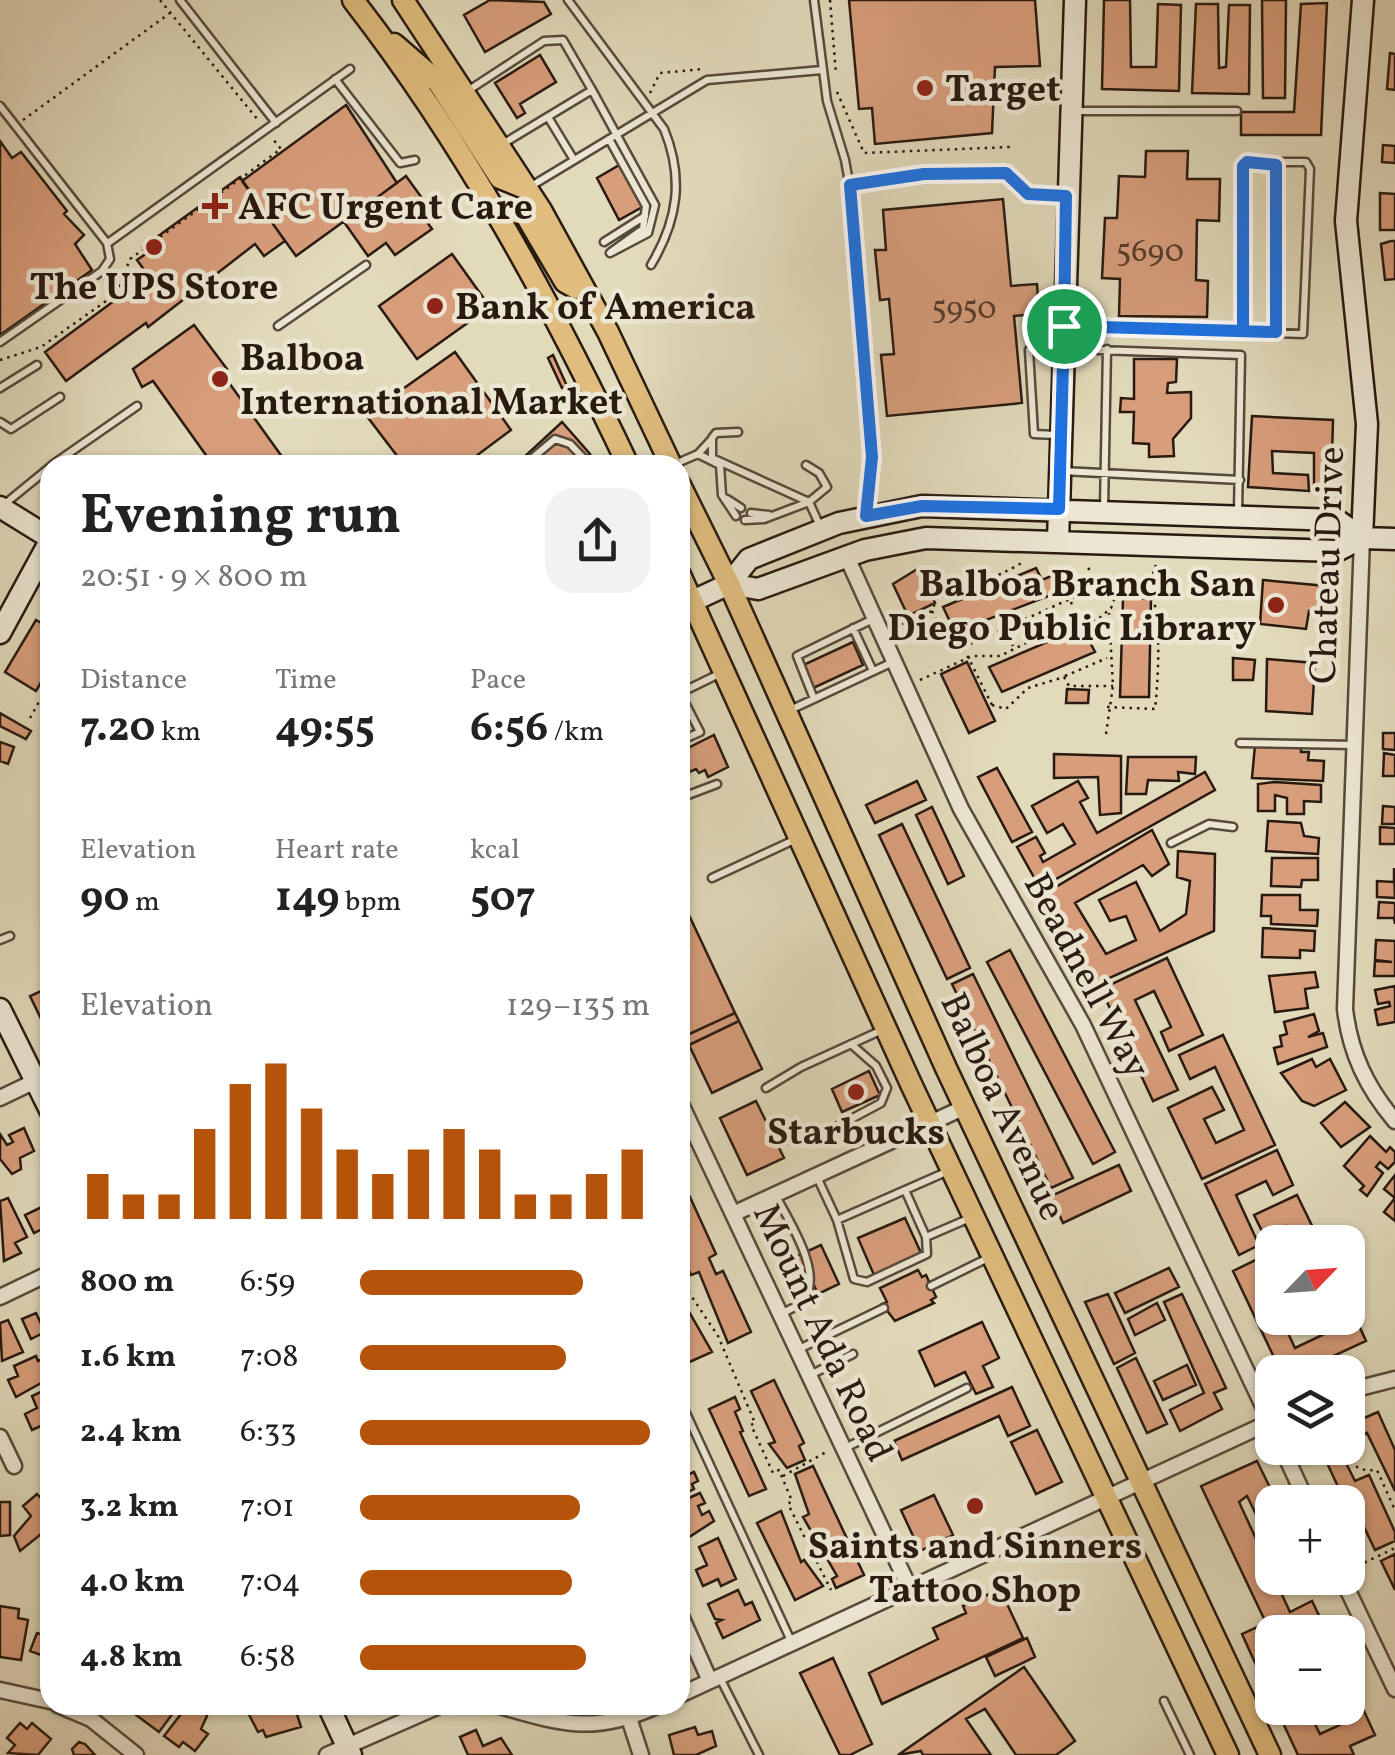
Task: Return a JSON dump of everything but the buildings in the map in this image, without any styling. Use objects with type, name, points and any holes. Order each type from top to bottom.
[{"type":"main road","points":[[354,0],[494,208],[573,348],[623,455]]},
{"type":"main road","points":[[403,0],[527,188],[587,294],[667,455]]},
{"type":"main road","points":[[1058,541],[1075,0]]},
{"type":"main road","name":"Chateau Drive","points":[[1362,538],[1367,424],[1346,221],[1363,0]]},
{"type":"main road","points":[[374,26],[438,82],[500,178],[527,188]]},
{"type":"main road","points":[[494,208],[524,214],[565,282],[587,294]]},
{"type":"main road","name":"Balboa Avenue","points":[[690,505],[965,1107],[1270,1755]]},
{"type":"main road","points":[[690,602],[729,584],[744,562],[866,516],[922,506],[1337,520],[1362,538]]},
{"type":"main road","points":[[1,507],[40,533]]},
{"type":"main road","points":[[729,584],[758,589],[846,556],[926,538],[1337,551],[1362,538],[1395,539]]},
{"type":"main road","points":[[0,633],[40,559]]},
{"type":"main road","name":"Balboa Avenue","points":[[690,611],[724,672],[930,1123],[1228,1755]]},
{"type":"main road","points":[[0,1008],[40,1072]]},
{"type":"main road","points":[[331,1715],[342,1752]]},
{"type":"street","name":"Chateau Drive","points":[[1362,538],[1345,1009],[1348,1033],[1368,1089],[1395,1122]]},
{"type":"street","name":"Beadnell Way","points":[[846,556],[961,810],[1083,1025],[1255,1387]]},
{"type":"street","points":[[0,1098],[40,1078]]},
{"type":"street","points":[[733,1214],[965,1107]]},
{"type":"street","name":"Mount Ada Road","points":[[690,1123],[910,1589]]},
{"type":"street","points":[[0,1296],[40,1277]]},
{"type":"street","points":[[1365,1387],[1395,1379]]},
{"type":"street","points":[[690,1690],[1255,1431]]},
{"type":"street","points":[[0,1437],[14,1466]]},
{"type":"street","points":[[1290,1465],[1299,1485]]},
{"type":"street","points":[[1350,1595],[1395,1690]]},
{"type":"street","points":[[690,1633],[715,1679]]},
{"type":"street","points":[[0,1690],[40,1700]]},
{"type":"street","points":[[82,1715],[136,1755]]},
{"type":"street","points":[[342,1752],[420,1715]]},
{"type":"street","points":[[531,1715],[570,1726],[597,1726],[636,1715]]},
{"type":"street","points":[[629,1718],[642,1755]]},
{"type":"lane","points":[[180,0],[276,123]]},
{"type":"lane","points":[[568,0],[664,130],[677,166],[675,216],[650,265]]},
{"type":"lane","points":[[814,0],[822,70],[850,185],[872,457],[866,516]]},
{"type":"lane","points":[[466,92],[544,42],[563,40],[652,194],[654,214],[640,241],[610,253],[643,230],[647,214],[610,139]]},
{"type":"lane","points":[[107,243],[350,69]]},
{"type":"lane","points":[[527,188],[707,80],[822,70]]},
{"type":"lane","points":[[336,80],[400,163],[415,160]]},
{"type":"lane","points":[[500,145],[592,90]]},
{"type":"lane","points":[[0,106],[107,243],[110,259],[102,271],[0,342]]},
{"type":"lane","points":[[1074,111],[1236,111]]},
{"type":"lane","points":[[548,116],[574,160]]},
{"type":"lane","points":[[1064,326],[1276,332],[1306,330],[1310,169],[1306,162],[1247,162],[1243,166],[1243,331]]},
{"type":"lane","points":[[1276,165],[1276,332]]},
{"type":"lane","points":[[850,185],[924,174],[1006,173],[1028,194],[1066,196]]},
{"type":"lane","points":[[604,242],[647,214]]},
{"type":"lane","points":[[278,326],[366,265]]},
{"type":"lane","points":[[1064,348],[1241,356],[1238,516]]},
{"type":"lane","points":[[1029,350],[1034,434],[1062,435]]},
{"type":"lane","points":[[1104,510],[1107,350]]},
{"type":"lane","points":[[0,388],[37,366]]},
{"type":"lane","points":[[0,422],[11,428],[60,397]]},
{"type":"lane","points":[[67,455],[137,406]]},
{"type":"lane","points":[[690,457],[726,429],[738,432]]},
{"type":"lane","points":[[712,438],[712,458],[720,465],[722,494],[738,512]]},
{"type":"lane","points":[[536,455],[555,439],[570,444],[580,455]]},
{"type":"lane","points":[[698,454],[809,502],[822,530]]},
{"type":"lane","points":[[745,520],[772,516],[809,502],[826,487],[819,473],[806,465]]},
{"type":"lane","points":[[1061,471],[1240,480]]},
{"type":"lane","points":[[1,507],[40,475]]},
{"type":"lane","points":[[751,512],[772,516]]},
{"type":"lane","points":[[814,698],[798,656],[873,618]]},
{"type":"lane","points":[[853,628],[873,672]]},
{"type":"lane","points":[[786,712],[893,662]]},
{"type":"lane","points":[[690,688],[724,672]]},
{"type":"lane","points":[[690,712],[700,732],[690,736]]},
{"type":"lane","points":[[1240,743],[1355,745]]},
{"type":"lane","points":[[690,794],[717,784]]},
{"type":"lane","points":[[1171,843],[1208,824],[1233,827]]},
{"type":"lane","points":[[712,878],[799,837]]},
{"type":"lane","points":[[0,940],[10,936]]},
{"type":"lane","points":[[766,1088],[886,1028]]},
{"type":"lane","points":[[790,1140],[836,1127],[882,1102],[887,1088],[876,1066],[852,1044]]},
{"type":"lane","points":[[837,1220],[952,1170]]},
{"type":"lane","points":[[816,1176],[837,1220],[854,1279],[867,1282],[928,1254],[926,1237],[905,1190]]},
{"type":"lane","points":[[776,1194],[808,1266],[809,1287],[803,1301],[779,1315]]},
{"type":"lane","points":[[926,1237],[974,1216]]},
{"type":"lane","points":[[931,1286],[993,1256]]},
{"type":"lane","points":[[796,1350],[884,1308]]},
{"type":"lane","points":[[808,1376],[854,1354]]},
{"type":"lane","points":[[842,1447],[967,1388]]},
{"type":"lane","points":[[690,1422],[792,1644]]},
{"type":"lane","points":[[715,1679],[759,1755]]},
{"type":"lane","points":[[1164,1701],[1190,1755]]},
{"type":"path","points":[[0,360],[41,347],[116,294],[130,259],[281,149],[160,0]]},
{"type":"path","points":[[830,0],[836,74]]},
{"type":"path","points":[[15,125],[171,12]]},
{"type":"path","points":[[837,90],[864,153],[1010,147]]},
{"type":"path","points":[[895,628],[932,611],[938,598],[1014,569],[1025,556]]},
{"type":"path","points":[[1088,591],[1090,558]]},
{"type":"path","points":[[1148,588],[1154,582],[1156,560]]},
{"type":"path","points":[[932,611],[949,645],[963,647],[1088,591],[1116,596],[1140,586],[1148,588],[1156,598],[1159,615],[1155,708],[1107,707]]},
{"type":"path","points":[[919,681],[970,658],[1000,656],[1076,618],[1096,620],[1116,596]]},
{"type":"path","points":[[1070,601],[1076,618]]},
{"type":"path","points":[[1106,734],[1113,686],[1108,610]]},
{"type":"path","points":[[1006,629],[1014,648]]},
{"type":"path","points":[[963,647],[990,706],[1006,709],[1028,688],[1064,678],[1109,658]]},
{"type":"path","points":[[1064,678],[1069,686],[1113,686]]},
{"type":"path","points":[[30,718],[40,700]]},
{"type":"path","points":[[690,1295],[726,1352],[755,1423],[751,1425],[773,1473],[778,1470],[782,1477],[792,1500],[788,1504],[831,1590]]},
{"type":"path","points":[[782,1477],[842,1447]]},
{"type":"path","points":[[1292,1470],[1344,1450],[1351,1464],[1363,1471],[1378,1470],[1395,1510]]},
{"type":"path","points":[[1365,1563],[1395,1548]]},
{"type":"place","name":"Target","points":[[925,88]]},
{"type":"place","name":"AFC Urgent Care","points":[[215,206]]},
{"type":"place","name":"The UPS Store","points":[[154,247]]},
{"type":"place","name":"Bank of America","points":[[435,306]]},
{"type":"place","name":"Balboa International Market","points":[[220,379]]},
{"type":"place","name":"Balboa Branch San Diego Public Library","points":[[1276,605]]},
{"type":"place","name":"Starbucks","points":[[856,1092]]},
{"type":"place","name":"Saints and Sinners Tattoo Shop","points":[[975,1506]]},
{"type":"route","points":[[1064,326],[1059,509],[922,506],[866,516],[872,457],[850,185],[924,174],[1006,173],[1028,194],[1066,196],[1064,326],[1276,332],[1276,165],[1247,162],[1243,166],[1243,331],[1064,326]]}]
